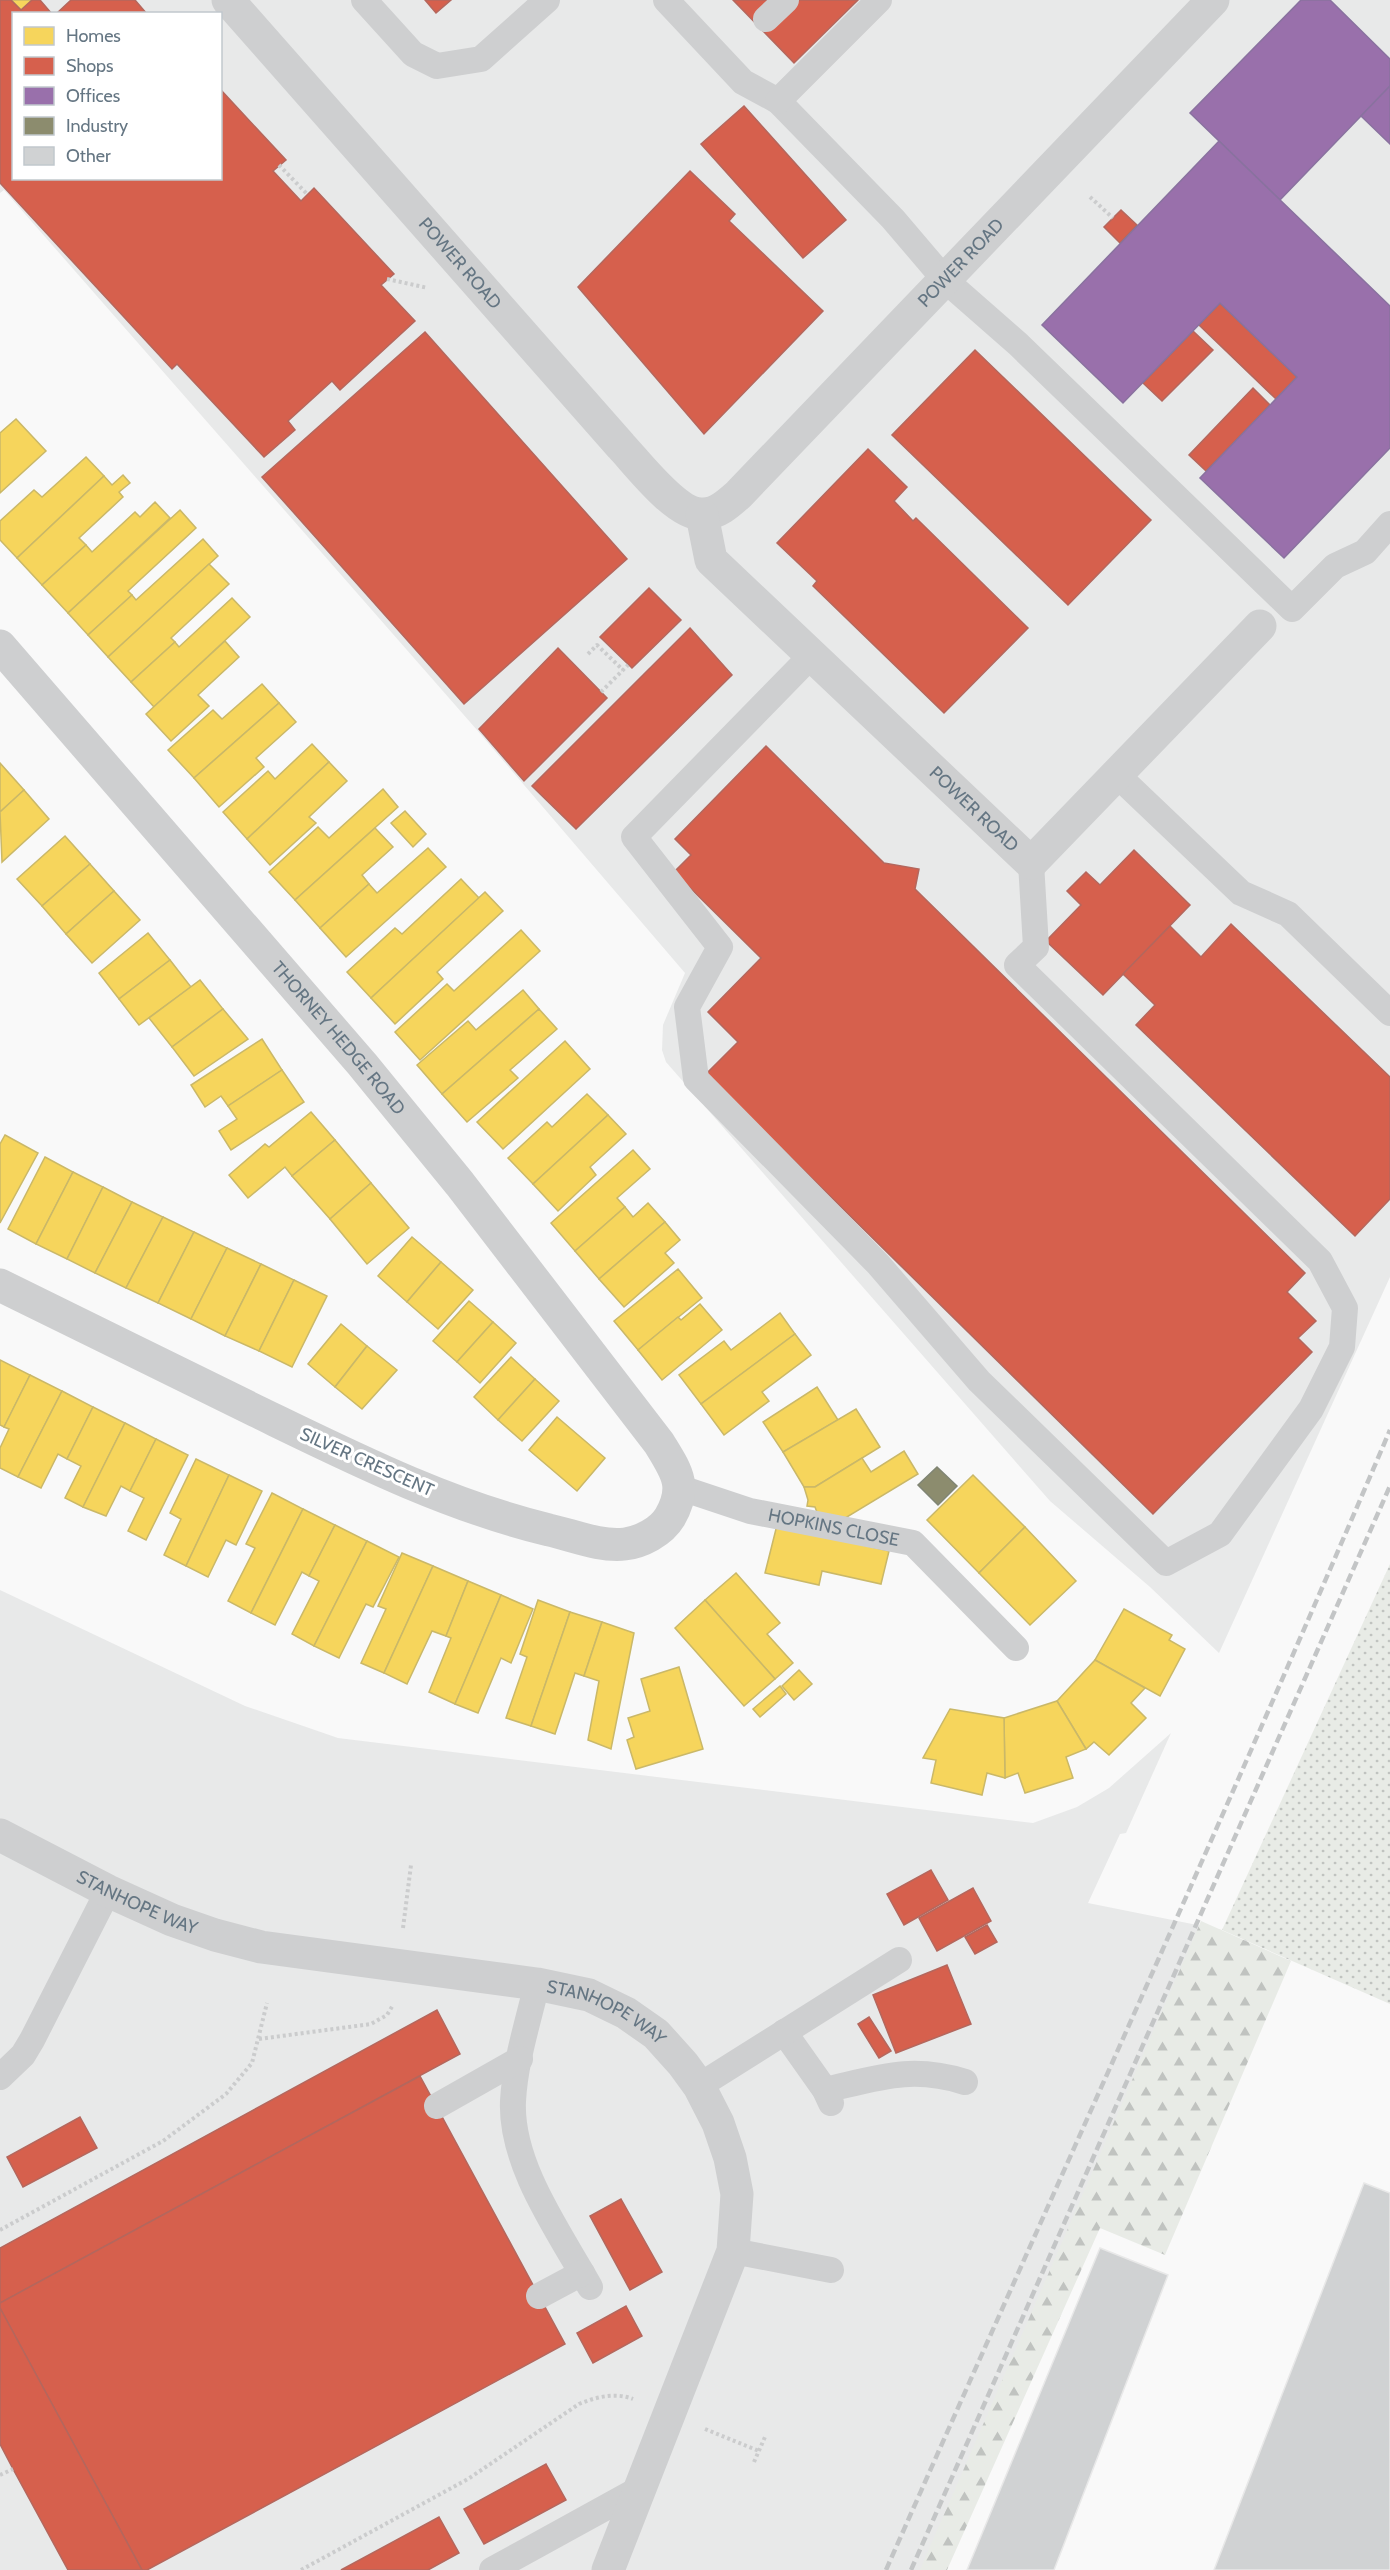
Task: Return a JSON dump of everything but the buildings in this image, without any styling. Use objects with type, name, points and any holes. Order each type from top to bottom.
[{"type":"street","name":"POWER ROAD","points":[[228,0],[621,446],[677,504],[688,512],[702,515],[726,505],[739,494],[1213,0]]},
{"type":"street","name":"POWER ROAD","points":[[702,515],[711,560],[1031,863],[1260,626]]},
{"type":"street","name":"THORNEY HEDGE ROAD","points":[[0,646],[362,1064],[453,1174],[659,1443],[672,1465],[681,1488]]},
{"type":"street","name":"SILVER CRESCENT","points":[[0,1285],[391,1476],[482,1511],[593,1540],[624,1544],[640,1541],[667,1521],[675,1508],[681,1488]]},
{"type":"street","name":"STANHOPE WAY","points":[[0,1835],[108,1891],[172,1920],[215,1935],[261,1947],[537,1984],[589,1995],[626,2013],[656,2034],[683,2064],[699,2086],[718,2123],[730,2157],[737,2194],[733,2251],[608,2570]]},
{"type":"lane","points":[[364,0],[413,54],[437,66],[481,59],[547,0]]},
{"type":"lane","points":[[666,0],[743,82],[778,101],[892,219],[945,280],[1018,344],[1292,609],[1335,566],[1365,552],[1390,524]]},
{"type":"lane","points":[[766,19],[786,0]]},
{"type":"lane","points":[[778,101],[879,0]]},
{"type":"lane","points":[[811,656],[634,837],[720,946],[687,1007],[696,1079],[878,1264],[979,1381],[1166,1563],[1220,1534],[1311,1409],[1342,1347],[1345,1308],[1320,1261],[1017,966],[1036,946],[1031,863]]},
{"type":"lane","points":[[1116,774],[1241,893],[1288,914],[1390,1013]]},
{"type":"lane","name":"HOPKINS CLOSE","points":[[681,1488],[750,1511],[913,1543],[1016,1648]]},
{"type":"lane","points":[[0,2077],[23,2055],[32,2040],[108,1891]]},
{"type":"lane","points":[[699,2086],[899,1960]]},
{"type":"lane","points":[[537,1984],[520,2059],[513,2103],[521,2152],[530,2179],[586,2280],[539,2296]]},
{"type":"lane","points":[[784,2032],[828,2097],[880,2077],[920,2072],[940,2074],[966,2082]]},
{"type":"lane","points":[[437,2106],[520,2059]]},
{"type":"lane","points":[[733,2251],[831,2270]]},
{"type":"lane","points":[[492,2570],[641,2487]]},
{"type":"path","points":[[279,165],[307,194]]},
{"type":"path","points":[[1090,196],[1113,218]]},
{"type":"path","points":[[387,279],[429,289]]},
{"type":"path","points":[[588,654],[597,645],[623,670]]},
{"type":"path","points":[[601,692],[628,665]]},
{"type":"path","points":[[403,1935],[411,1865]]},
{"type":"path","points":[[259,2039],[371,2024],[387,2015],[393,2006],[394,1997]]},
{"type":"path","points":[[0,2230],[163,2141],[198,2116],[242,2078],[252,2062],[267,2002]]},
{"type":"path","points":[[301,2570],[468,2479],[579,2404],[598,2396],[625,2396],[639,2402]]},
{"type":"path","points":[[696,2425],[759,2451]]},
{"type":"path","points":[[754,2462],[765,2437]]},
{"type":"path","points":[[0,2475],[13,2469]]},
{"type":"shaded area","points":[[0,0],[1390,0],[1390,1277],[1219,1653],[1150,1587],[1050,1501],[666,1062],[662,1050],[663,1025],[685,973],[477,730],[4,190],[0,193]]},
{"type":"shaded area","points":[[0,1590],[245,1706],[338,1738],[1033,1823],[1077,1807],[1109,1788],[1171,1733],[1126,1833],[1120,1834],[1088,1903],[1222,1930],[940,2570],[0,2570]]},
{"type":"green space","points":[[1390,1564],[1390,2004],[1222,1930]]},
{"type":"green space","points":[[1201,1921],[1291,1961],[1165,2255],[1100,2228],[947,2570],[920,2570]]},
{"type":"railway","points":[[886,2570],[1203,1858],[1390,1430]]},
{"type":"railway","points":[[911,2570],[1390,1486]]}]
